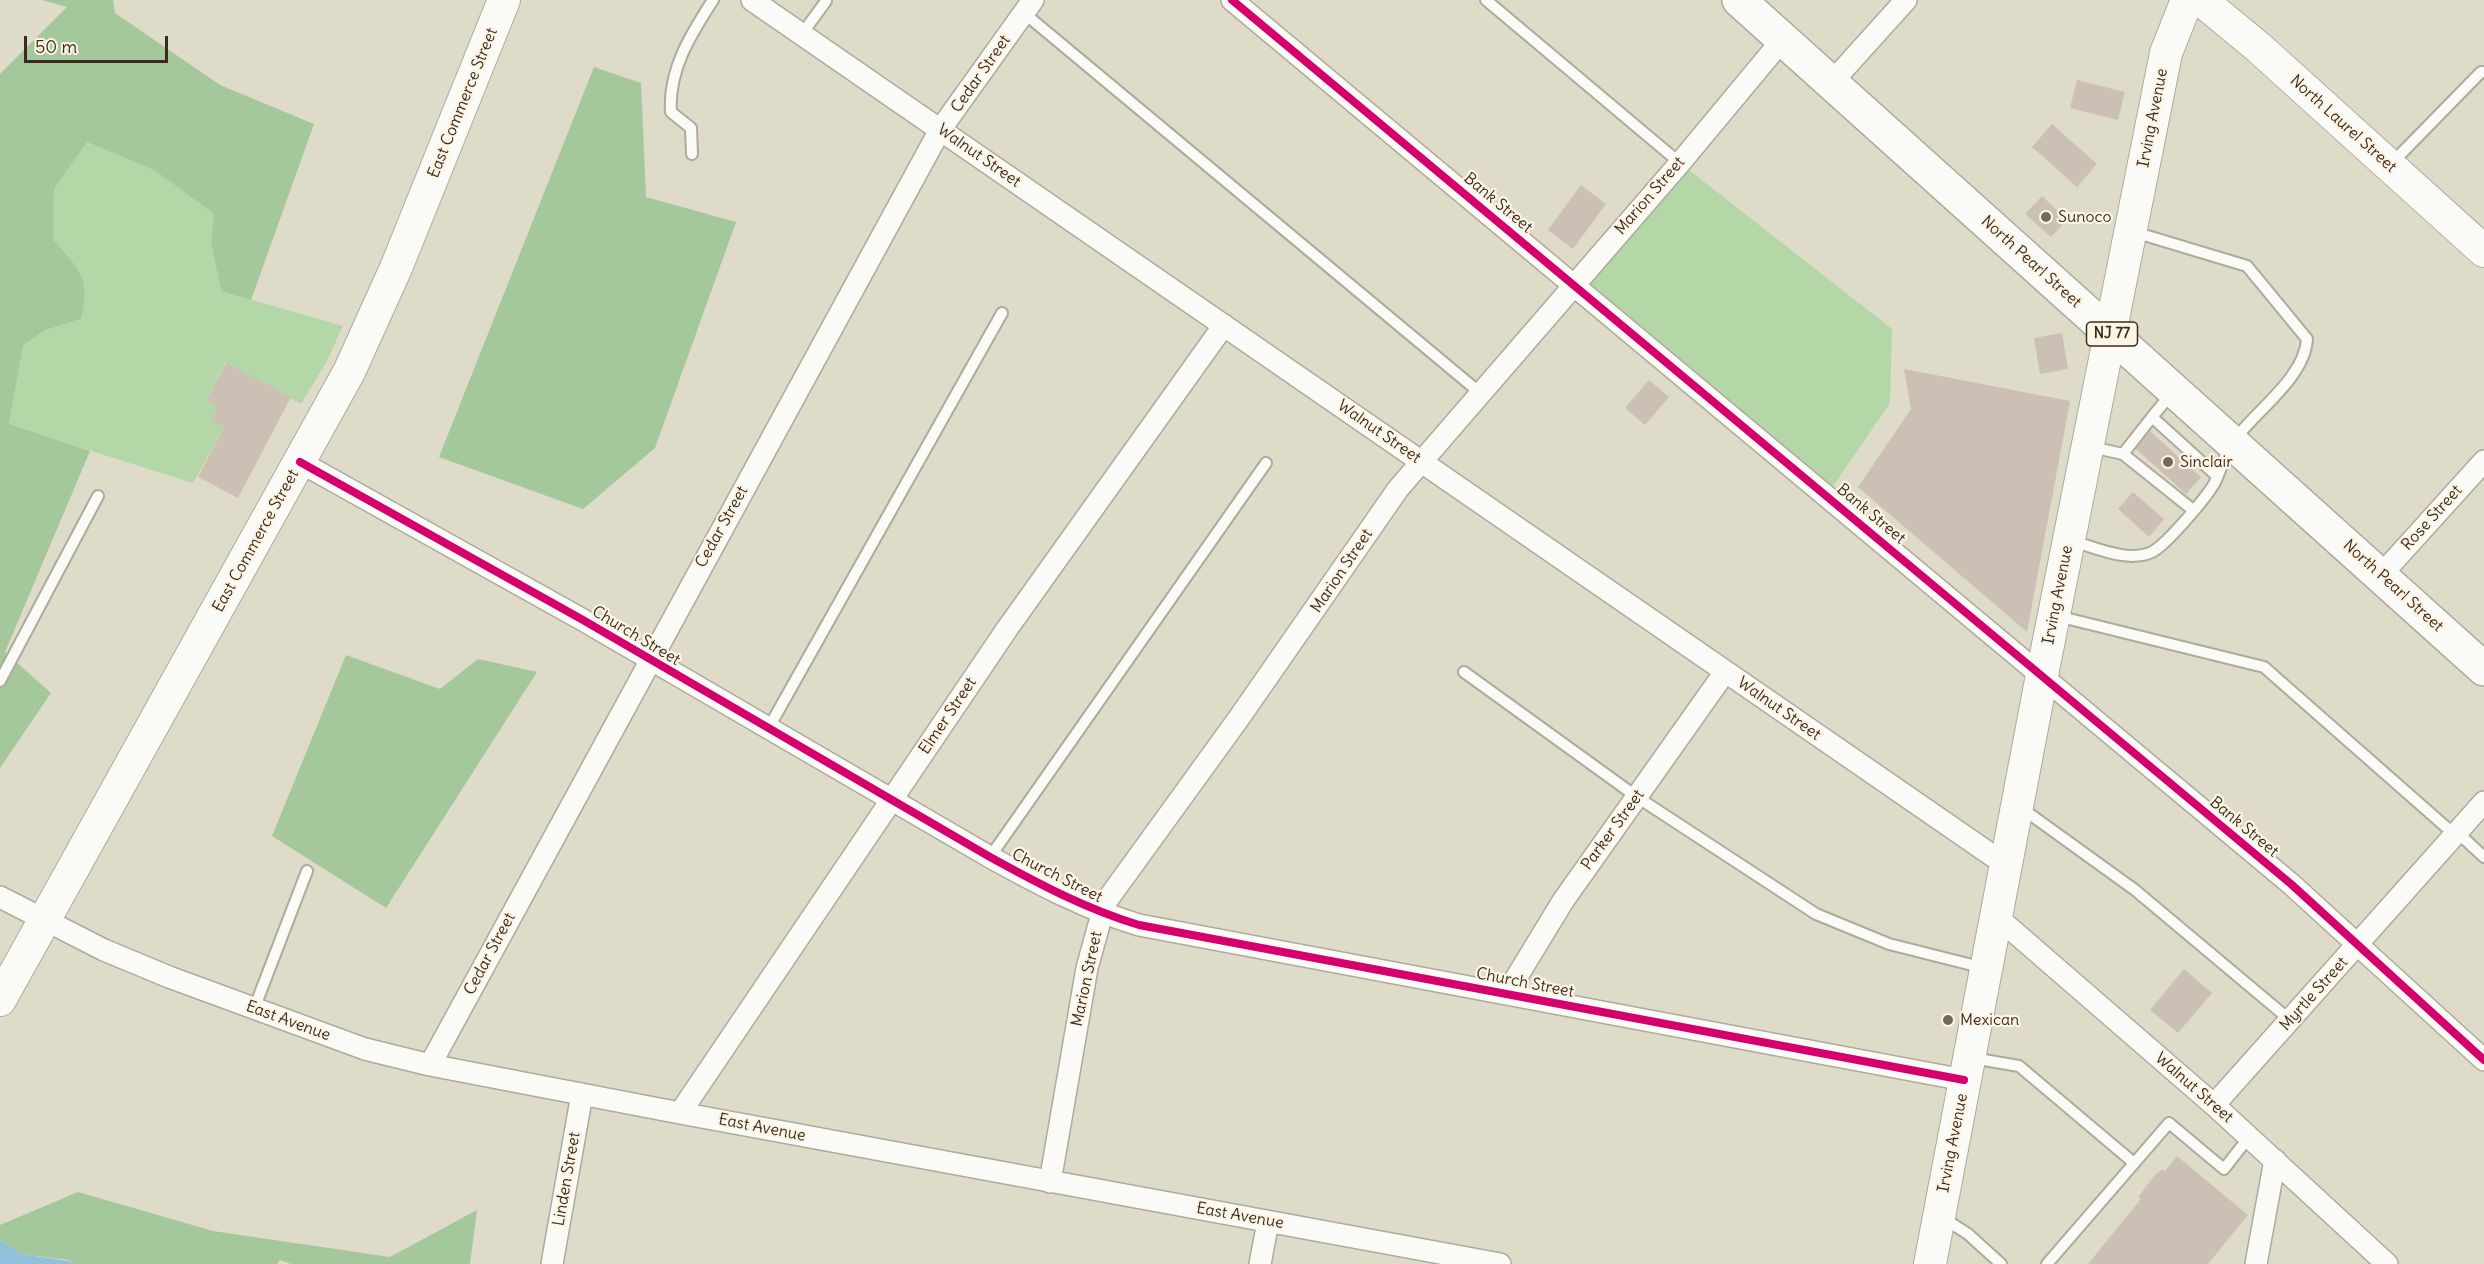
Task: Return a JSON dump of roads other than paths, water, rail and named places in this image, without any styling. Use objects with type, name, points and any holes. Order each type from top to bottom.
[{"type":"main road","name":"North Pearl Street","points":[[1739,0],[2484,669]]},
{"type":"street","name":"East Commerce Street","points":[[0,999],[349,372],[396,268],[504,0]]},
{"type":"street","name":"Walnut Street","points":[[752,0],[2006,865]]},
{"type":"street","name":"Bank Street","points":[[1232,0],[2291,884],[2484,1060]]},
{"type":"street","points":[[1832,82],[1906,0]]},
{"type":"street","name":"Irving Avenue","points":[[1930,1264],[2042,675],[2166,54],[2187,0]]},
{"type":"street","name":"North Laurel Street","points":[[2201,0],[2258,47],[2484,251]]},
{"type":"street","name":"Cedar Street","points":[[430,1065],[940,130],[1029,7]]},
{"type":"street","name":"Marion Street","points":[[1050,1182],[1087,968],[1106,903],[1239,718],[1398,489],[1479,392],[1680,163],[1783,39]]},
{"type":"street","name":"Elmer Street","points":[[680,1113],[1007,629],[1224,325]]},
{"type":"street","name":"Rose Street","points":[[2381,575],[2484,461]]},
{"type":"street","name":"Church Street","points":[[300,462],[572,614],[990,857],[1040,885],[1102,914],[1139,925],[1507,993],[1967,1068]]},
{"type":"street","name":"Parker Street","points":[[1507,993],[1563,901],[1725,672]]},
{"type":"street","name":"Myrtle Street","points":[[2214,1105],[2484,802]]},
{"type":"street","name":"East Avenue","points":[[0,897],[44,920],[169,977],[365,1049],[430,1065],[1500,1264]]},
{"type":"street","name":"Walnut Street","points":[[1997,917],[2214,1105],[2383,1263]]},
{"type":"street","name":"Linden Street","points":[[552,1264],[582,1094]]},
{"type":"street","points":[[2256,1264],[2274,1160]]},
{"type":"street","points":[[1260,1264],[1268,1222]]},
{"type":"lane","points":[[692,153],[691,128],[670,112],[669,94],[686,44],[713,0]]},
{"type":"lane","points":[[1486,0],[1680,163]]},
{"type":"lane","points":[[802,34],[826,1]]},
{"type":"lane","points":[[1029,7],[1479,392]]},
{"type":"lane","points":[[2389,166],[2481,72],[2484,72]]},
{"type":"lane","points":[[2069,540],[2135,558],[2153,551],[2169,539],[2217,476],[2233,442],[2297,369],[2307,350],[2307,339],[2247,266],[2131,231]]},
{"type":"lane","points":[[768,729],[1002,313]]},
{"type":"lane","points":[[2123,454],[2174,390]]},
{"type":"lane","points":[[2152,417],[2217,476]]},
{"type":"lane","points":[[2088,447],[2123,454],[2193,510]]},
{"type":"lane","points":[[990,857],[1266,463]]},
{"type":"lane","points":[[0,681],[98,496]]},
{"type":"lane","points":[[2054,615],[2264,667],[2484,857]]},
{"type":"lane","points":[[1464,672],[1637,797],[1816,914],[1889,945],[1987,969]]},
{"type":"lane","points":[[2017,805],[2135,890],[2290,1020]]},
{"type":"lane","points":[[254,1009],[308,871]]},
{"type":"lane","points":[[1967,1068],[2019,1066],[2134,1163]]},
{"type":"lane","points":[[2047,1264],[2169,1123],[2224,1169],[2249,1137]]},
{"type":"lane","points":[[1939,1215],[1968,1234],[2001,1264]]},
{"type":"water","points":[[0,1240],[21,1254],[68,1261],[74,1264],[0,1264]]},
{"type":"place","name":"Sunoco","points":[[2046,217]]},
{"type":"place","name":"Sinclair","points":[[2168,462]]},
{"type":"place","name":"Mexican","points":[[1948,1020]]}]
